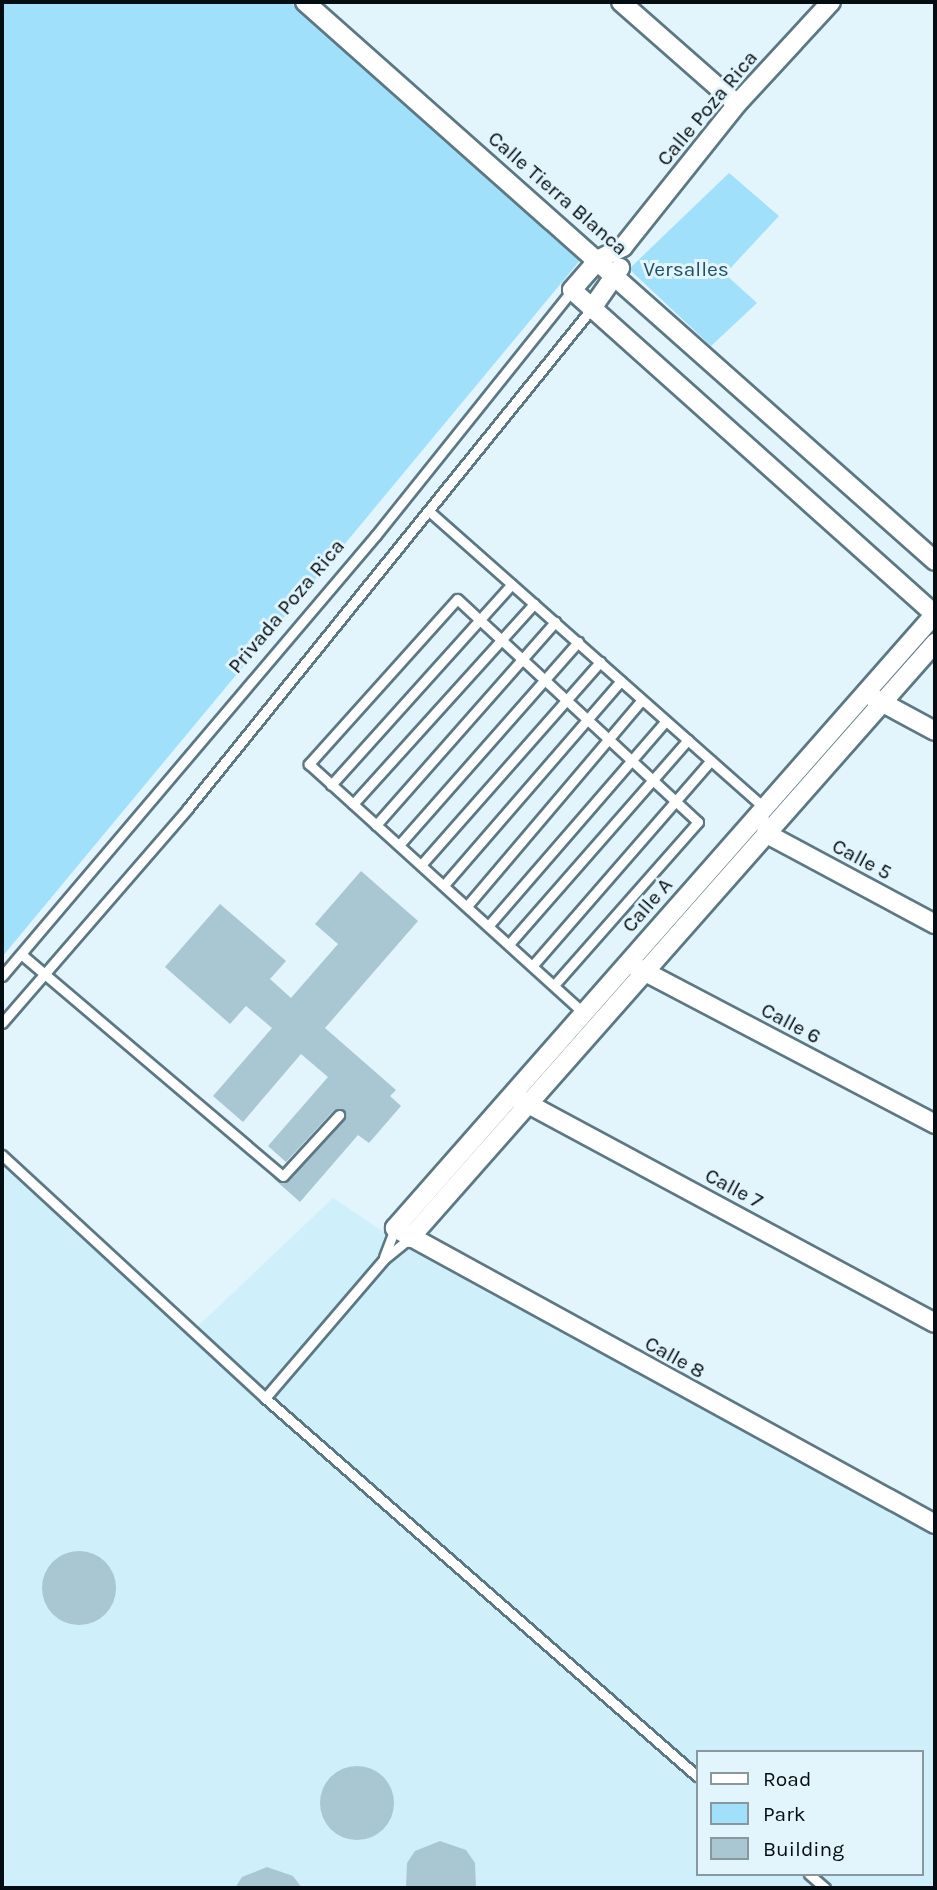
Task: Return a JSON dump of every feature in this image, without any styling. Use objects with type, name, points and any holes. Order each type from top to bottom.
[{"type":"street","name":"Calle Tierra Blanca","points":[[304,2],[599,259],[935,561]]},
{"type":"street","points":[[621,2],[737,104]]},
{"type":"street","name":"Calle Poza Rica","points":[[599,259],[624,247],[737,104],[831,2]]},
{"type":"street","name":"Calle Poza Rica","points":[[618,277],[624,247]]},
{"type":"street","name":"Privada Poza Rica","points":[[572,290],[599,259]]},
{"type":"street","points":[[592,308],[618,277]]},
{"type":"street","points":[[572,290],[935,614]]},
{"type":"street","name":"Calle A","points":[[402,1233],[511,1094],[935,614]]},
{"type":"street","name":"Calle A","points":[[402,1233],[527,1103],[935,643]]},
{"type":"street","points":[[865,693],[935,731]]},
{"type":"street","points":[[763,807],[767,834]]},
{"type":"street","name":"Calle 5","points":[[767,834],[935,924]]},
{"type":"street","name":"Calle 6","points":[[626,962],[935,1124]]},
{"type":"street","name":"Calle 7","points":[[511,1094],[935,1323]]},
{"type":"street","name":"Calle 8","points":[[402,1233],[935,1524]]},
{"type":"lane","name":"Privada Poza Rica","points":[[2,976],[376,535],[572,290]]},
{"type":"lane","points":[[2,1023],[430,512],[592,308]]},
{"type":"lane","points":[[430,512],[763,807]]},
{"type":"lane","points":[[331,785],[512,584]]},
{"type":"lane","points":[[555,984],[698,822],[457,599],[309,764],[510,943],[597,1025]]},
{"type":"lane","points":[[353,804],[534,604]]},
{"type":"lane","points":[[376,825],[555,622]]},
{"type":"lane","points":[[399,845],[578,642]]},
{"type":"lane","points":[[421,865],[600,662]]},
{"type":"lane","points":[[444,885],[621,681]]},
{"type":"lane","points":[[467,906],[642,700]]},
{"type":"lane","points":[[489,925],[666,721]]},
{"type":"lane","points":[[510,943],[688,740]]},
{"type":"lane","points":[[533,965],[711,760]]},
{"type":"lane","points":[[21,954],[283,1176],[339,1115]]},
{"type":"lane","points":[[2,1155],[265,1398],[696,1775]]},
{"type":"lane","points":[[384,1259],[402,1233]]},
{"type":"lane","points":[[265,1398],[384,1259],[402,1233]]},
{"type":"lane","points":[[811,1876],[825,1888]]},
{"type":"shaded area","points":[[2,1149],[196,1328],[333,1198],[412,1251],[935,1536],[935,1888],[2,1888]]},
{"type":"green space","points":[[2,2],[290,2],[582,258],[2,957]]},
{"type":"green space","name":"Versalles","points":[[729,173],[779,216],[725,274],[757,303],[711,346],[629,269]]},
{"type":"building","points":[[361,871],[418,921],[325,1028],[396,1090],[390,1096],[401,1106],[369,1143],[358,1135],[300,1202],[273,1178],[288,1181],[345,1112],[334,1110],[286,1162],[268,1146],[328,1077],[301,1054],[243,1122],[213,1096],[272,1028],[246,1006],[230,1024],[165,967],[220,904],[286,961],[270,979],[291,998],[338,944],[315,924]]},
{"type":"building","points":[[79,1551],[93,1554],[105,1562],[113,1574],[116,1588],[113,1602],[105,1614],[93,1622],[79,1625],[65,1622],[53,1614],[45,1602],[42,1588],[45,1574],[53,1562],[65,1554]]},
{"type":"building","points":[[357,1766],[371,1769],[383,1777],[391,1789],[394,1803],[391,1817],[383,1829],[371,1837],[357,1840],[343,1837],[331,1829],[323,1817],[320,1803],[323,1789],[331,1777],[343,1769]]},
{"type":"building","points":[[440,1841],[466,1850],[475,1863],[476,1888],[406,1888],[407,1863],[415,1851]]},
{"type":"building","points":[[267,1867],[293,1876],[302,1888],[235,1888],[242,1877]]}]
